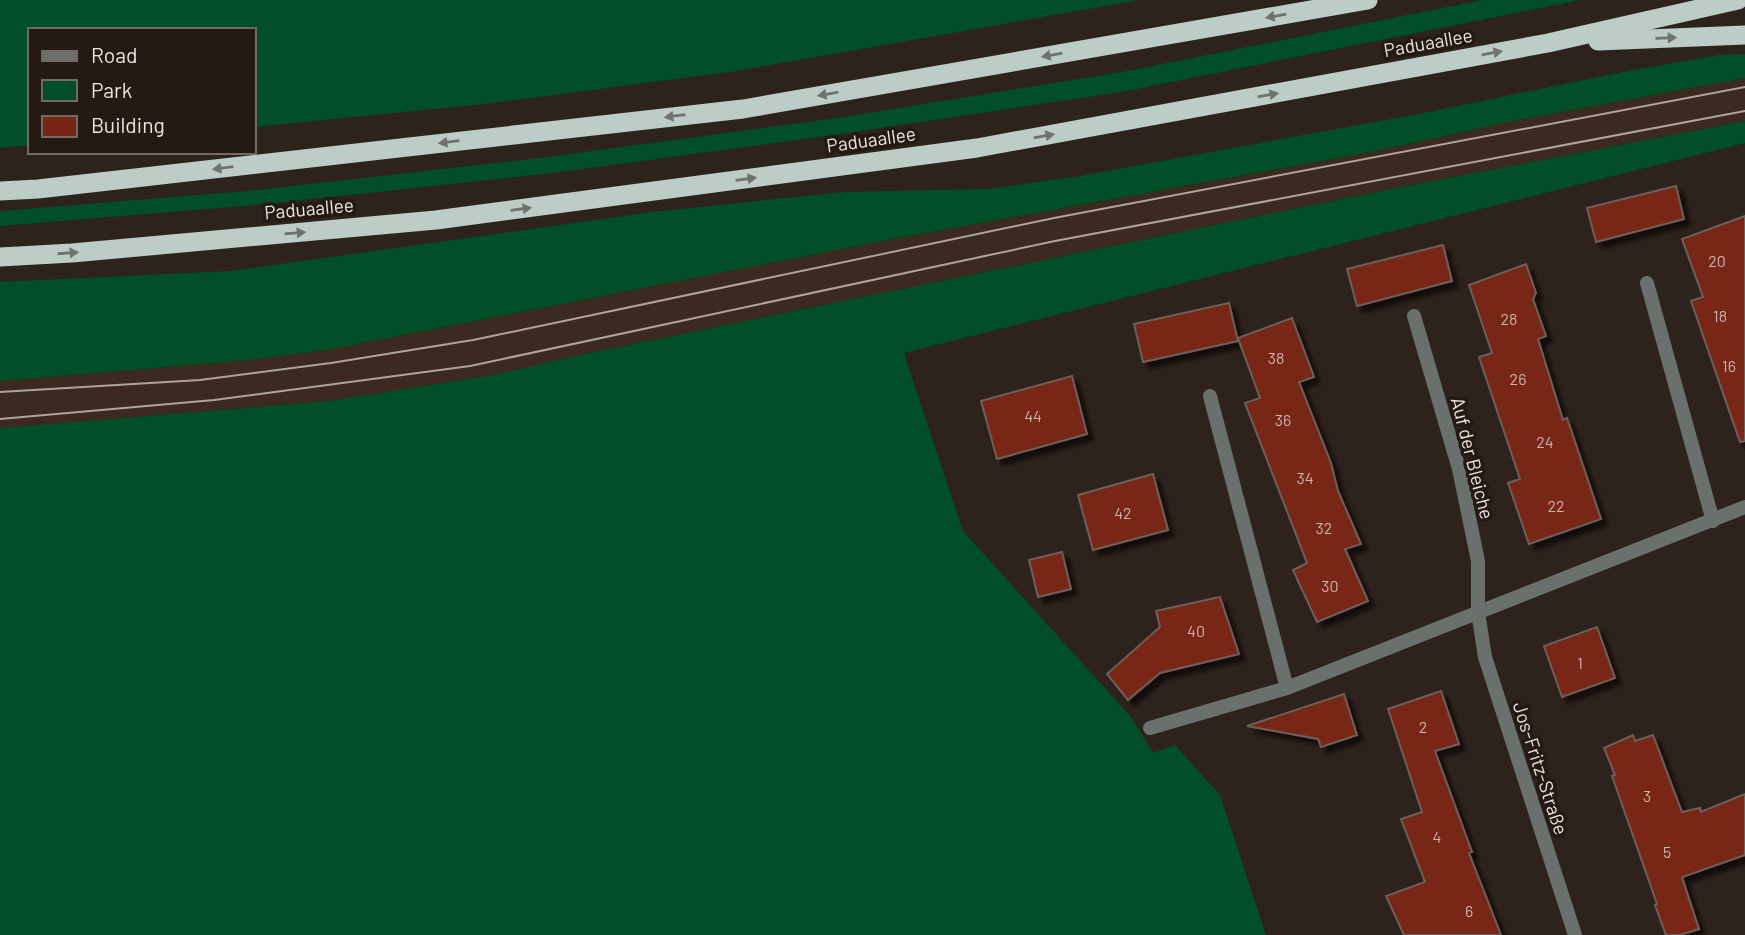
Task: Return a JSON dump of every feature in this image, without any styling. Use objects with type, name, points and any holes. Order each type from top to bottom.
[{"type":"highway","points":[[0,191],[743,109],[1368,0]]},
{"type":"highway","name":"Paduaallee","points":[[0,257],[72,253],[436,220],[977,148],[1548,43],[1738,0]]},
{"type":"highway","points":[[1548,43],[1745,35]]},
{"type":"street","points":[[1647,283],[1713,521]]},
{"type":"street","name":"Auf der Bleiche","points":[[1415,316],[1462,482],[1478,561],[1478,612]]},
{"type":"street","points":[[1210,396],[1287,688]]},
{"type":"street","points":[[1150,728],[1287,688],[1745,507]]},
{"type":"street","name":"Jos-Fritz-Straße","points":[[1478,612],[1485,657],[1575,935]]},
{"type":"shaded area","points":[[1745,78],[1745,121],[1386,190],[589,353],[494,375],[330,401],[0,428],[0,381],[249,360],[327,350],[888,240],[1371,152],[1518,120]]},
{"type":"green space","points":[[0,0],[1140,0],[737,71],[485,104],[256,127],[256,28],[28,28],[28,145],[0,148]]},
{"type":"green space","points":[[1482,0],[1581,0],[1122,92],[834,135],[553,173],[256,205],[0,226],[0,211],[258,190],[555,156],[837,118],[1122,72]]},
{"type":"green space","points":[[1745,54],[1745,78],[1518,120],[1371,152],[888,240],[327,350],[249,360],[0,381],[0,282],[231,271],[652,212],[842,192],[989,189],[1079,176],[1413,115],[1628,71],[1719,55]]},
{"type":"green space","points":[[1745,121],[1745,143],[904,353],[963,531],[1132,718],[1153,753],[1175,745],[1220,795],[1266,935],[0,935],[0,428],[330,401],[493,375],[1386,190]]},
{"type":"building","points":[[1676,186],[1684,219],[1596,242],[1587,208]]},
{"type":"building","points":[[1745,216],[1745,441],[1740,442],[1691,301],[1703,297],[1682,239]]},
{"type":"building","points":[[1443,245],[1452,281],[1357,306],[1347,269]]},
{"type":"building","points":[[1526,264],[1536,293],[1533,299],[1546,336],[1538,339],[1563,420],[1567,418],[1601,519],[1529,544],[1508,483],[1520,479],[1479,357],[1492,353],[1469,285]]},
{"type":"building","points":[[1229,303],[1238,341],[1143,362],[1134,324]]},
{"type":"building","points":[[1292,318],[1314,377],[1299,382],[1331,463],[1338,491],[1361,544],[1345,549],[1368,601],[1317,622],[1293,570],[1307,563],[1245,403],[1260,398],[1238,338]]},
{"type":"building","points":[[1072,376],[1087,434],[997,459],[981,401]]},
{"type":"building","points":[[1153,474],[1168,530],[1093,550],[1078,495]]},
{"type":"building","points":[[1062,552],[1071,589],[1038,597],[1029,560]]},
{"type":"building","points":[[1220,597],[1239,654],[1160,673],[1128,700],[1107,674],[1160,627],[1156,611]]},
{"type":"building","points":[[1597,627],[1615,678],[1562,697],[1544,646]]},
{"type":"building","points":[[1441,691],[1459,744],[1435,751],[1472,852],[1469,853],[1501,935],[1404,935],[1386,896],[1425,882],[1401,819],[1422,812],[1388,709]]},
{"type":"building","points":[[1344,694],[1357,735],[1321,747],[1318,739],[1247,726]]},
{"type":"building","points":[[1633,735],[1635,741],[1653,735],[1682,812],[1700,808],[1701,812],[1745,794],[1745,855],[1682,877],[1699,929],[1680,935],[1666,935],[1604,748]]},
{"type":"tram line","points":[[0,392],[200,380],[331,363],[473,340],[1054,218],[1745,87]]},
{"type":"tram line","points":[[0,419],[214,400],[470,366],[1055,241],[1745,111]]}]
